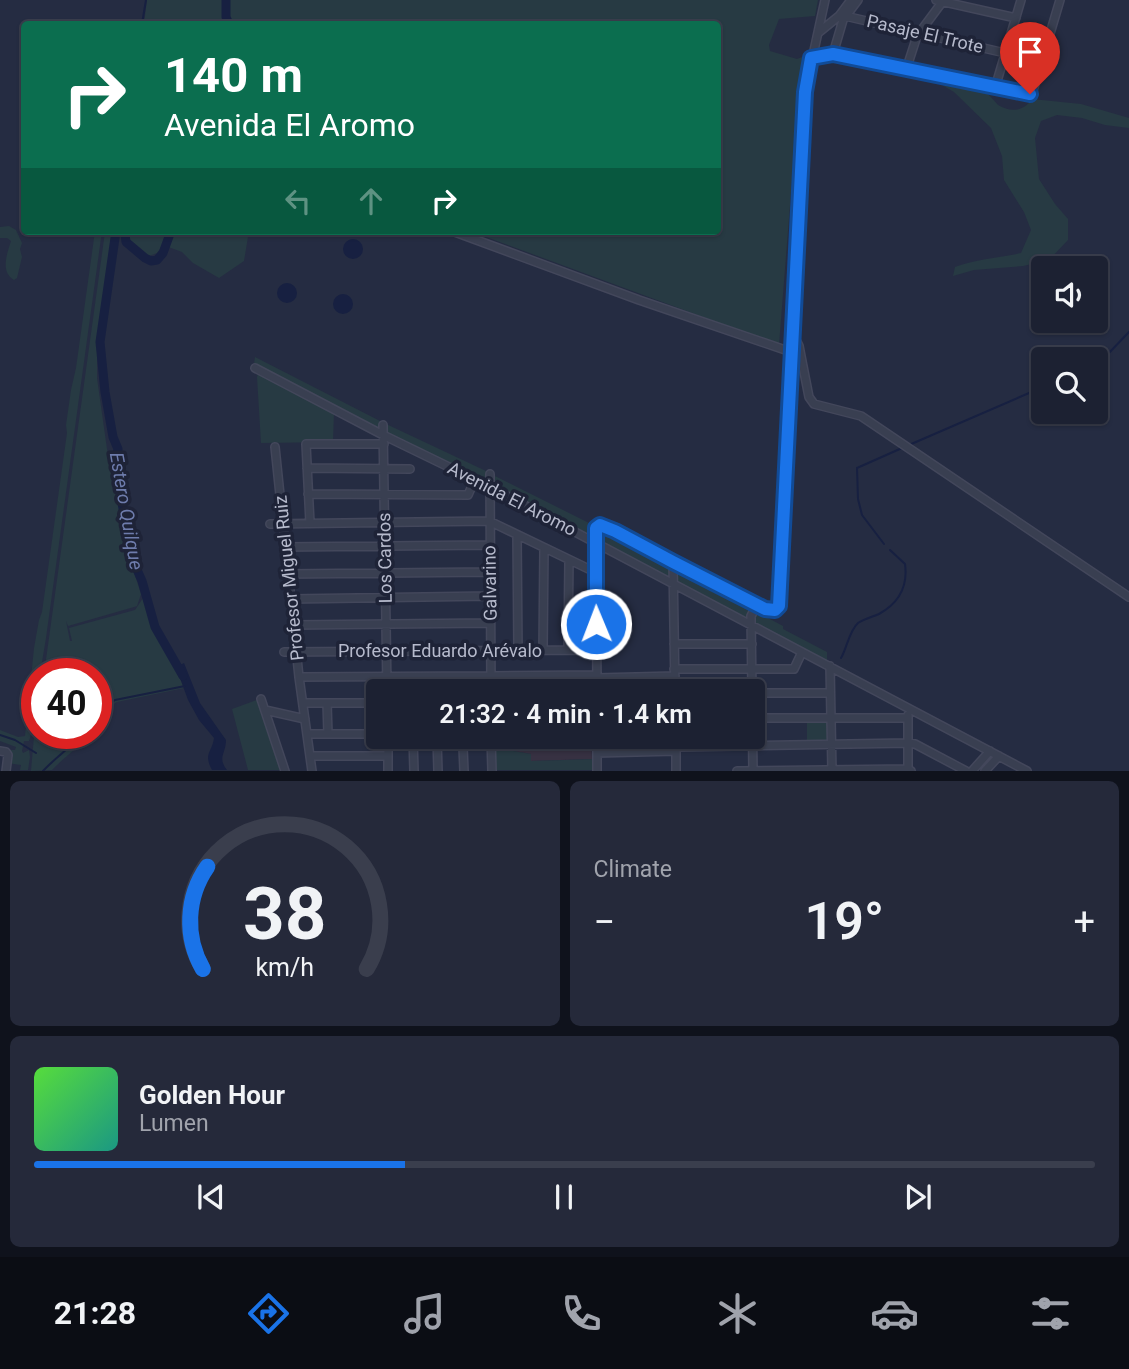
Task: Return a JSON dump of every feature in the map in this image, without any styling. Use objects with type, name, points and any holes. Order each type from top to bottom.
[{"type":"street","points":[[825,0],[805,92],[793,336],[799,346],[796,354],[809,397],[814,404],[861,416],[1129,597]]},
{"type":"street","points":[[818,33],[835,19],[851,0]]},
{"type":"street","points":[[833,54],[845,16],[858,0]]},
{"type":"street","points":[[906,70],[919,32],[941,0],[1016,18]]},
{"type":"street","points":[[995,88],[1021,0]]},
{"type":"street","points":[[811,58],[833,54],[1032,94],[1059,0]]},
{"type":"street","name":"Pasaje El Trote","points":[[845,16],[1005,53]]},
{"type":"street","points":[[463,235],[796,354]]},
{"type":"street","name":"Avenida El Aromo","points":[[596,543],[596,530],[598,526],[604,526],[757,605],[772,610],[777,608],[796,354]]},
{"type":"street","name":"Avenida El Aromo","points":[[255,368],[383,435],[490,486],[1027,771]]},
{"type":"street","name":"Los Cardos","points":[[383,425],[387,677]]},
{"type":"street","points":[[310,523],[306,444],[384,444]]},
{"type":"street","name":"Profesor Miguel Ruiz","points":[[275,447],[299,677],[313,771]]},
{"type":"street","points":[[307,468],[410,469]]},
{"type":"street","name":"Galvarino","points":[[489,474],[491,676]]},
{"type":"street","points":[[308,494],[468,495],[475,479]]},
{"type":"street","points":[[270,524],[489,521],[595,572]]},
{"type":"street","points":[[517,535],[517,650]]},
{"type":"street","points":[[596,543],[597,676]]},
{"type":"street","points":[[285,547],[489,545]]},
{"type":"street","points":[[543,650],[544,548]]},
{"type":"street","points":[[568,650],[569,559]]},
{"type":"street","points":[[673,562],[674,679]]},
{"type":"street","points":[[288,574],[489,572]]},
{"type":"street","points":[[291,598],[490,596]]},
{"type":"street","points":[[752,679],[751,615],[757,605]]},
{"type":"street","points":[[293,625],[490,624]]},
{"type":"street","points":[[674,644],[752,644]]},
{"type":"street","name":"Profesor Eduardo Arévalo","points":[[284,652],[597,650]]},
{"type":"street","points":[[299,677],[597,676],[794,668],[802,652]]},
{"type":"street","points":[[830,666],[832,770]]},
{"type":"street","points":[[765,694],[830,693]]},
{"type":"street","points":[[261,699],[285,771]]},
{"type":"street","points":[[327,703],[328,734]]},
{"type":"street","points":[[303,706],[366,703]]},
{"type":"street","points":[[737,771],[909,770],[908,707]]},
{"type":"street","points":[[265,710],[305,719]]},
{"type":"street","points":[[765,719],[908,718]]},
{"type":"street","points":[[307,734],[366,734]]},
{"type":"street","points":[[765,746],[915,744],[966,771]]},
{"type":"street","points":[[388,749],[388,771]]},
{"type":"street","points":[[413,749],[414,771]]},
{"type":"street","points":[[437,749],[438,771]]},
{"type":"street","points":[[463,749],[464,771]]},
{"type":"street","points":[[491,749],[492,771]]},
{"type":"street","points":[[597,749],[597,771]]},
{"type":"street","points":[[597,753],[676,749],[676,771]]},
{"type":"street","points":[[753,749],[753,770]]},
{"type":"street","points":[[0,751],[8,755],[6,771]]},
{"type":"street","points":[[972,771],[990,751]]},
{"type":"street","points":[[310,756],[388,756]]},
{"type":"street","points":[[985,771],[999,756]]},
{"type":"shaded area","points":[[147,0],[818,0],[815,16],[779,19],[769,45],[770,51],[806,59],[796,129],[779,345],[481,235],[721,235],[721,21],[144,21]]},
{"type":"shaded area","points":[[942,85],[982,91],[998,105],[1008,109],[1017,110],[1032,99],[1081,104],[1129,118],[1129,128],[1057,115],[1041,121],[1035,138],[1039,179],[1068,219],[1068,240],[1053,256],[1031,256],[1031,264],[974,270],[953,276],[955,267],[963,264],[1021,253],[1031,230],[1024,212],[1004,180],[1002,156],[991,128],[954,92]]},
{"type":"shaded area","points":[[9,226],[16,230],[22,243],[22,257],[17,278],[14,280],[6,268],[11,241],[0,238],[0,227]]},
{"type":"shaded area","points":[[94,235],[101,235],[46,638],[43,658],[33,658],[42,612]]},
{"type":"shaded area","points":[[105,235],[112,235],[97,348],[97,378],[107,449],[118,489],[129,556],[141,594],[137,606],[68,626],[66,621],[72,641],[69,628],[135,610],[143,598],[153,628],[171,658],[184,688],[112,705],[112,658],[46,658]]},
{"type":"shaded area","points":[[126,235],[248,235],[244,261],[219,278],[193,263],[182,252],[163,245],[157,253],[149,256],[140,251]]},
{"type":"shaded area","points":[[255,357],[382,422],[382,432],[254,364]]},
{"type":"shaded area","points":[[258,373],[334,412],[333,442],[261,443]]},
{"type":"shaded area","points":[[384,423],[486,471],[487,482],[385,433]]},
{"type":"shaded area","points":[[491,474],[593,525],[591,537],[492,485]]},
{"type":"shaded area","points":[[598,526],[673,563],[673,583],[596,543]]},
{"type":"shaded area","points":[[676,567],[751,608],[746,620],[675,582]]},
{"type":"shaded area","points":[[755,611],[827,652],[827,663],[755,625]]},
{"type":"shaded area","points":[[257,700],[281,770],[248,770],[232,709]]},
{"type":"shaded area","points":[[807,718],[831,718],[831,745],[807,745]]},
{"type":"shaded area","points":[[0,730],[21,737],[23,753],[29,750],[28,770],[20,770],[21,765],[7,763],[9,750],[15,750],[16,747],[0,741]]},
{"type":"shaded area","points":[[33,749],[75,749],[52,770],[31,771]]},
{"type":"shaded area","points":[[491,749],[531,754],[531,761],[597,759],[597,770],[492,770]]},
{"type":"shaded area","points":[[502,749],[592,749],[592,759],[531,761],[531,754]]},
{"type":"water","points":[[353,239],[360,242],[363,249],[360,256],[353,259],[346,256],[343,249],[346,242]]},
{"type":"water","points":[[287,283],[294,286],[297,293],[294,300],[287,303],[280,300],[277,293],[280,286]]},
{"type":"water","points":[[343,294],[350,297],[353,304],[350,311],[343,314],[336,311],[333,304],[336,297]]},
{"type":"water","points":[[184,663],[200,703],[226,740],[222,758],[227,770],[212,770],[209,764],[208,756],[214,738],[199,720],[188,700],[176,667]]},
{"type":"waterway","points":[[142,21],[146,0]]},
{"type":"waterway","name":"Estero Quilque","points":[[226,0],[228,21]]},
{"type":"waterway","name":"Estero Quilque","points":[[115,235],[100,342],[105,392],[113,437],[118,449],[117,473],[131,556],[142,581],[155,627],[183,676]]},
{"type":"waterway","name":"Estero Quilque","points":[[125,235],[126,242],[151,261],[157,260],[163,253],[170,235]]},
{"type":"waterway","points":[[1108,354],[1129,332]]},
{"type":"waterway","points":[[909,445],[1031,392]]},
{"type":"waterway","points":[[884,544],[862,515],[858,499],[857,468],[902,448]]},
{"type":"waterway","points":[[841,658],[852,630],[858,623],[886,610],[901,593],[905,580],[905,564],[890,550]]},
{"type":"waterway","points":[[112,702],[185,686]]},
{"type":"waterway","points":[[0,735],[15,740],[36,753]]},
{"type":"waterway","points":[[43,771],[67,749]]},
{"type":"route","points":[[596,624],[596,528],[600,525],[765,609],[775,610],[779,606],[805,92],[811,58],[833,54],[1030,94]]}]
